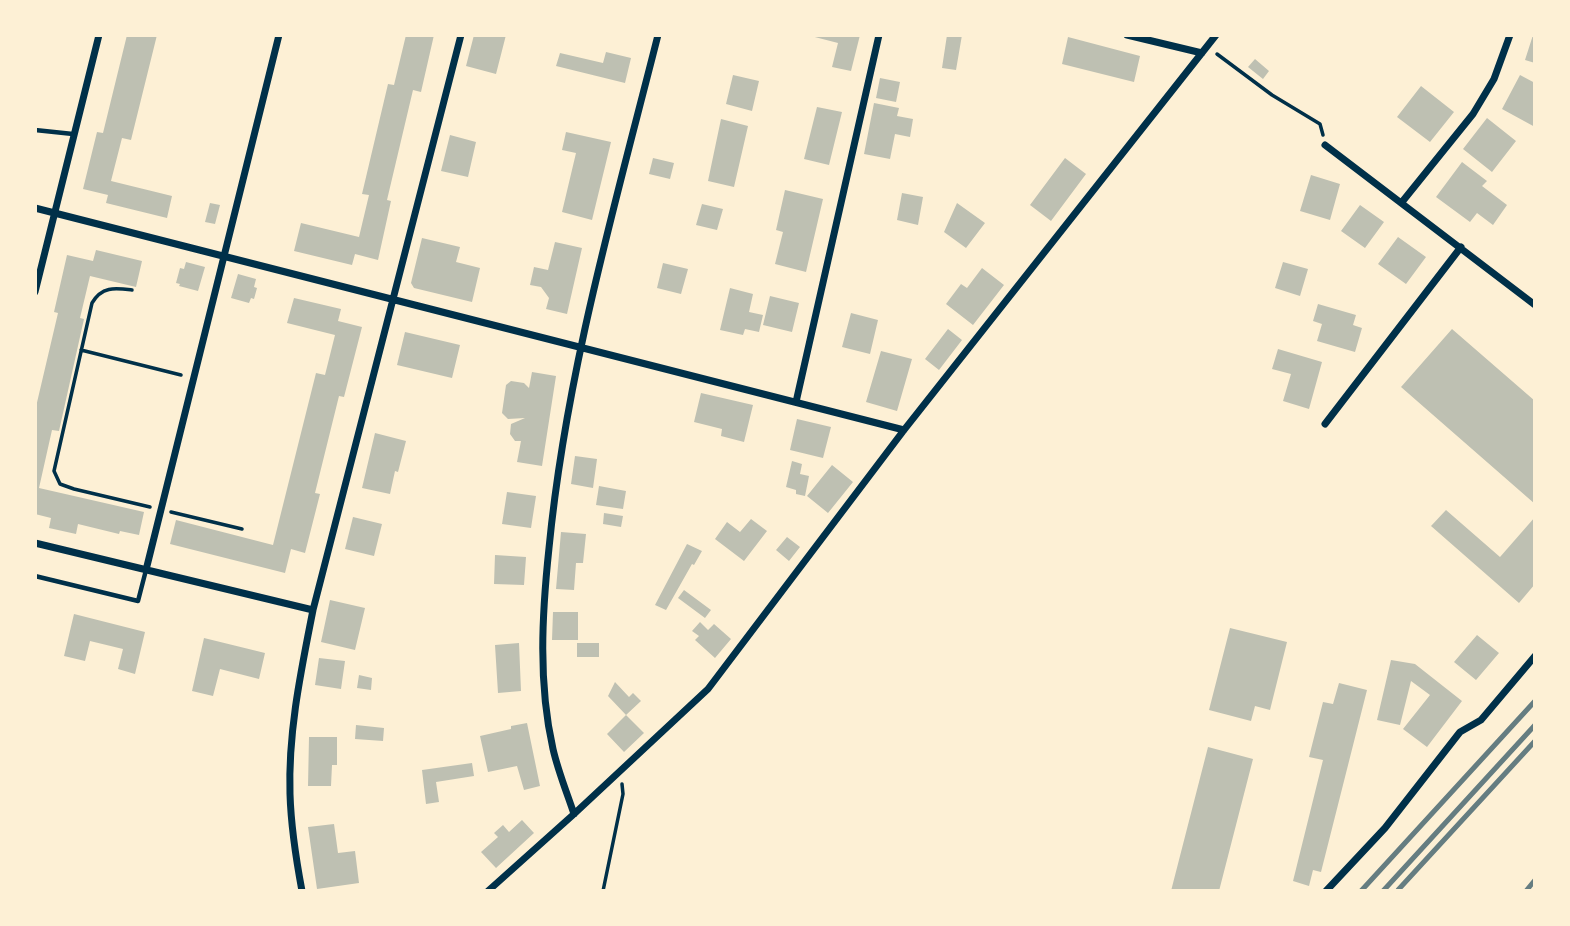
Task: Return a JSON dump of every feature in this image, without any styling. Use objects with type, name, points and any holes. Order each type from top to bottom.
[{"type":"street","points":[[35,292],[99,35]]},
{"type":"street","points":[[146,570],[279,35]]},
{"type":"street","points":[[302,891],[293,842],[290,792],[299,680],[313,610],[461,35]]},
{"type":"street","points":[[574,814],[553,749],[544,686],[543,610],[553,504],[579,347],[658,35]]},
{"type":"street","points":[[796,402],[879,35]]},
{"type":"street","points":[[1127,35],[1205,50]]},
{"type":"street","points":[[488,891],[708,689],[904,430],[1216,35]]},
{"type":"street","points":[[1402,202],[1473,114],[1494,79],[1510,35]]},
{"type":"street","points":[[1325,145],[1535,305]]},
{"type":"street","points":[[35,208],[904,430]]},
{"type":"street","points":[[1325,424],[1461,247]]},
{"type":"street","points":[[35,543],[313,610]]},
{"type":"street","points":[[1326,891],[1385,828],[1460,732],[1481,720],[1535,656]]},
{"type":"lane","points":[[35,130],[73,134]]},
{"type":"lane","points":[[35,576],[138,601],[146,570]]},
{"type":"path","points":[[1205,50],[1320,124],[1325,145]]},
{"type":"path","points":[[132,290],[104,290],[92,303],[54,464],[55,478],[60,484],[74,489],[242,529]]},
{"type":"path","points":[[81,350],[194,378]]},
{"type":"path","points":[[603,891],[623,794],[619,772]]},
{"type":"building","points":[[127,35],[157,35],[131,140],[122,138],[111,181],[172,196],[167,218],[106,203],[108,195],[83,189],[97,132],[103,133]]},
{"type":"building","points":[[406,35],[434,35],[421,92],[413,90],[387,200],[391,201],[378,260],[355,254],[352,265],[294,251],[301,223],[359,237],[369,195],[362,194],[388,84],[394,85]]},
{"type":"building","points":[[474,35],[506,35],[496,74],[466,66]]},
{"type":"building","points":[[807,35],[860,35],[851,71],[832,67],[838,43]]},
{"type":"building","points":[[947,35],[962,35],[956,70],[942,68]]},
{"type":"building","points":[[1535,35],[1535,63],[1525,60]]},
{"type":"building","points":[[1068,37],[1140,56],[1134,82],[1062,64]]},
{"type":"building","points":[[606,52],[631,58],[625,83],[556,66],[560,53],[603,63]]},
{"type":"building","points":[[1255,59],[1269,71],[1263,79],[1248,67]]},
{"type":"building","points":[[733,75],[759,81],[752,111],[726,104]]},
{"type":"building","points":[[1520,75],[1535,83],[1535,127],[1502,109]]},
{"type":"building","points":[[880,78],[900,82],[896,102],[876,98]]},
{"type":"building","points":[[1421,86],[1454,112],[1430,142],[1397,117]]},
{"type":"building","points":[[874,103],[899,108],[897,116],[913,119],[910,137],[895,134],[890,159],[864,154]]},
{"type":"building","points":[[817,107],[842,112],[829,165],[804,159]]},
{"type":"building","points":[[1487,118],[1516,141],[1492,172],[1463,149]]},
{"type":"building","points":[[721,119],[748,126],[734,187],[708,181]]},
{"type":"building","points":[[566,132],[611,142],[592,220],[562,212],[576,153],[562,150]]},
{"type":"building","points":[[450,135],[476,142],[468,177],[441,171]]},
{"type":"building","points":[[653,158],[674,163],[670,179],[649,174]]},
{"type":"building","points":[[1065,158],[1086,174],[1051,221],[1030,205]]},
{"type":"building","points":[[1462,162],[1487,181],[1482,186],[1507,205],[1493,225],[1477,213],[1470,222],[1436,197]]},
{"type":"building","points":[[1311,175],[1340,184],[1330,220],[1300,211]]},
{"type":"building","points":[[785,190],[823,199],[806,272],[775,264],[783,232],[776,230]]},
{"type":"building","points":[[902,193],[923,197],[918,225],[897,220]]},
{"type":"building","points":[[210,203],[220,205],[215,224],[205,222]]},
{"type":"building","points":[[957,203],[985,223],[966,248],[944,232]]},
{"type":"building","points":[[702,204],[723,209],[717,230],[696,225]]},
{"type":"building","points":[[1360,205],[1384,222],[1365,248],[1341,231]]},
{"type":"building","points":[[1398,237],[1426,257],[1406,284],[1378,264]]},
{"type":"building","points":[[422,238],[460,247],[456,262],[480,268],[472,302],[414,288],[411,283]]},
{"type":"building","points":[[555,242],[582,248],[567,314],[546,309],[549,298],[541,287],[530,285],[534,267],[548,270]]},
{"type":"building","points":[[96,250],[142,261],[136,287],[90,276],[80,318],[84,319],[59,431],[52,430],[39,488],[144,512],[139,535],[120,531],[119,534],[78,524],[76,534],[49,528],[51,518],[35,514],[35,411],[58,313],[54,312],[67,255],[93,261]]},
{"type":"building","points":[[186,262],[205,267],[198,291],[176,283],[180,268],[184,269]]},
{"type":"building","points":[[1283,262],[1308,269],[1300,296],[1275,288]]},
{"type":"building","points":[[663,263],[688,269],[681,294],[657,288]]},
{"type":"building","points":[[982,268],[1004,285],[973,325],[946,304],[961,284],[967,288]]},
{"type":"building","points":[[238,274],[256,279],[254,299],[251,298],[249,303],[231,298]]},
{"type":"building","points":[[730,288],[753,294],[749,312],[763,315],[759,332],[745,329],[743,335],[720,330]]},
{"type":"building","points":[[770,296],[799,303],[792,332],[763,325]]},
{"type":"building","points":[[294,298],[341,309],[338,321],[362,327],[344,397],[339,396],[315,493],[320,494],[305,553],[291,549],[285,573],[170,544],[176,520],[273,545],[316,373],[325,375],[335,335],[287,323]]},
{"type":"building","points":[[1318,304],[1356,315],[1353,325],[1362,328],[1355,352],[1317,341],[1322,324],[1313,321]]},
{"type":"building","points":[[851,313],[878,320],[870,354],[842,347]]},
{"type":"building","points":[[948,329],[962,340],[939,370],[925,359]]},
{"type":"building","points":[[1452,329],[1535,401],[1535,504],[1401,387]]},
{"type":"building","points":[[405,332],[460,345],[452,378],[397,365]]},
{"type":"building","points":[[1278,349],[1322,362],[1309,409],[1283,401],[1291,374],[1272,369]]},
{"type":"building","points":[[881,351],[912,359],[897,411],[866,402]]},
{"type":"building","points":[[532,372],[556,376],[542,466],[517,462],[521,441],[515,441],[510,434],[511,424],[525,418],[508,419],[502,413],[506,385],[511,381],[524,383],[529,388]]},
{"type":"building","points":[[701,393],[753,405],[744,442],[721,436],[722,429],[694,422]]},
{"type":"building","points":[[797,419],[831,427],[823,458],[790,450]]},
{"type":"building","points":[[375,433],[406,441],[390,494],[362,488]]},
{"type":"building","points":[[575,456],[597,459],[593,488],[571,484]]},
{"type":"building","points":[[792,461],[802,464],[800,474],[809,476],[805,496],[786,487]]},
{"type":"building","points":[[832,465],[853,482],[828,513],[807,496]]},
{"type":"building","points":[[599,486],[626,491],[623,509],[596,505]]},
{"type":"building","points":[[507,492],[536,496],[531,528],[502,524]]},
{"type":"building","points":[[1446,510],[1500,557],[1535,517],[1535,584],[1519,603],[1431,526]]},
{"type":"building","points":[[604,513],[623,516],[621,527],[603,524]]},
{"type":"building","points":[[353,517],[382,524],[374,556],[345,549]]},
{"type":"building","points":[[751,519],[767,531],[744,561],[715,539],[727,522],[740,532]]},
{"type":"building","points":[[561,532],[586,534],[583,563],[576,563],[574,590],[556,589]]},
{"type":"building","points":[[787,537],[800,547],[789,561],[776,550]]},
{"type":"building","points":[[687,544],[702,551],[666,610],[655,605]]},
{"type":"building","points":[[495,555],[526,557],[524,585],[494,584]]},
{"type":"building","points":[[684,590],[711,610],[705,618],[678,598]]},
{"type":"building","points":[[330,600],[365,608],[355,650],[321,642]]},
{"type":"building","points":[[553,612],[578,612],[578,640],[552,640]]},
{"type":"building","points":[[74,614],[145,632],[135,674],[118,669],[123,649],[90,641],[85,661],[64,656]]},
{"type":"building","points":[[700,622],[708,630],[714,624],[731,639],[715,658],[695,640],[699,636],[692,631]]},
{"type":"building","points":[[1230,628],[1287,642],[1270,710],[1255,706],[1251,721],[1209,710]]},
{"type":"building","points":[[1477,635],[1499,653],[1476,680],[1454,662]]},
{"type":"building","points":[[204,638],[265,653],[259,679],[220,669],[213,696],[192,691]]},
{"type":"building","points":[[519,643],[521,691],[498,693],[495,645]]},
{"type":"building","points":[[577,643],[599,643],[599,657],[577,657]]},
{"type":"building","points":[[319,658],[345,661],[341,689],[315,685]]},
{"type":"building","points":[[1391,660],[1415,664],[1462,701],[1427,747],[1403,729],[1430,695],[1411,681],[1400,725],[1377,720]]},
{"type":"building","points":[[359,675],[372,678],[371,690],[357,688]]},
{"type":"building","points":[[615,682],[629,697],[633,693],[641,701],[626,715],[608,696]]},
{"type":"building","points":[[1339,683],[1367,690],[1321,872],[1313,870],[1309,886],[1293,881],[1323,760],[1309,757],[1323,702],[1333,704]]},
{"type":"building","points":[[626,715],[644,733],[624,752],[607,734]]},
{"type":"building","points":[[527,723],[540,786],[524,790],[517,766],[488,772],[480,736]]},
{"type":"building","points":[[356,725],[384,728],[383,741],[355,739]]},
{"type":"building","points":[[309,737],[337,737],[337,765],[332,765],[331,786],[308,786]]},
{"type":"building","points":[[1208,747],[1253,759],[1219,891],[1171,891]]},
{"type":"building","points":[[472,763],[474,776],[436,782],[439,802],[426,804],[422,770]]},
{"type":"building","points":[[522,820],[534,833],[496,868],[481,852],[498,837],[494,833],[503,825],[509,832]]},
{"type":"building","points":[[334,824],[338,853],[355,851],[359,883],[317,889],[308,827]]},
{"type":"railway","points":[[1361,891],[1535,701]]},
{"type":"railway","points":[[1383,891],[1535,725]]},
{"type":"railway","points":[[1398,890],[1535,741]]},
{"type":"railway","points":[[1526,891],[1535,880]]}]
